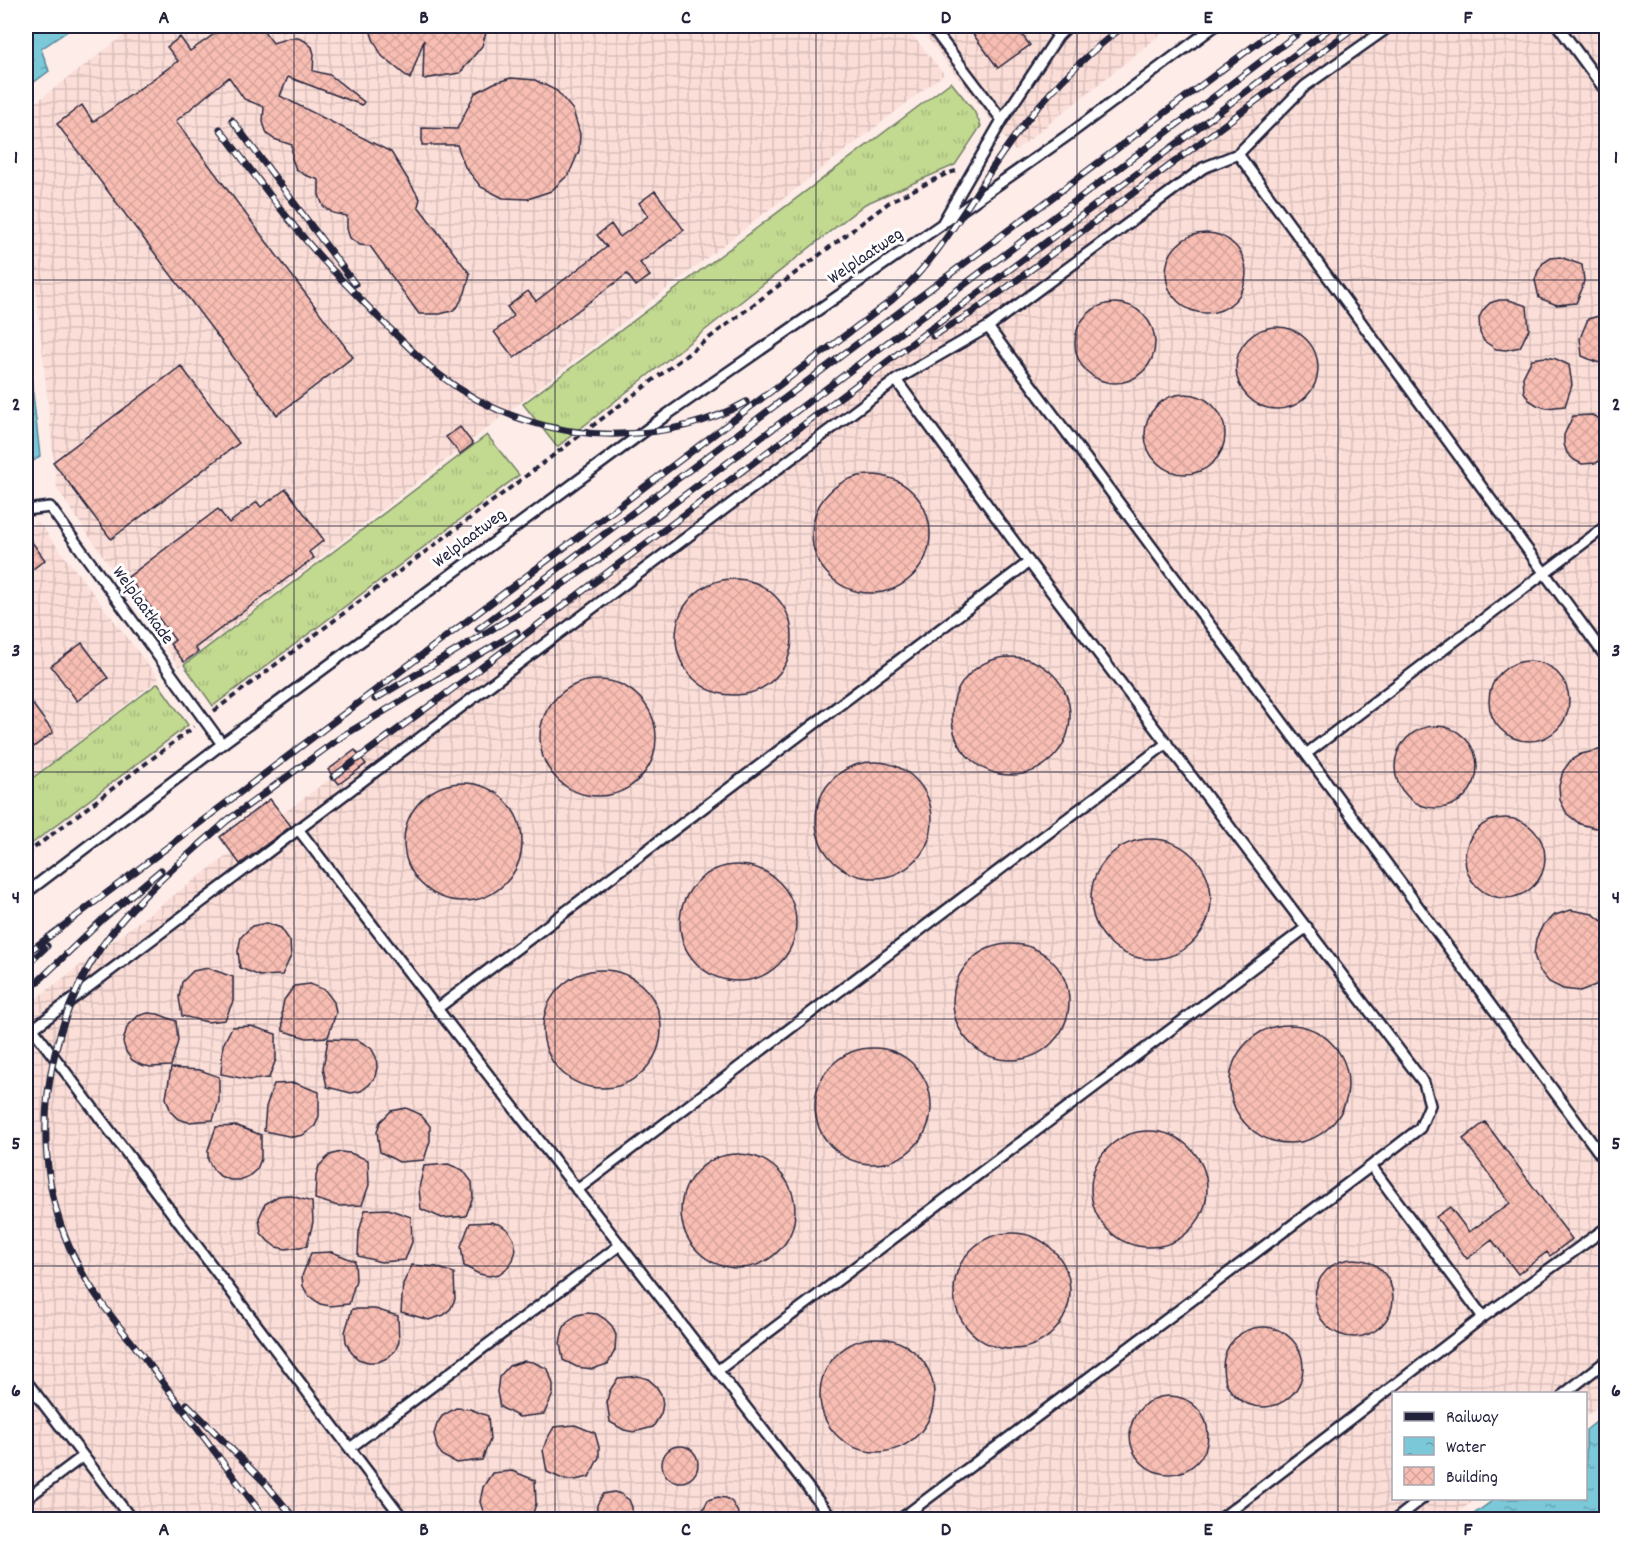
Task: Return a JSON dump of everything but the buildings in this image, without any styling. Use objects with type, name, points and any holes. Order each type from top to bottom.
[{"type":"lane","points":[[932,26],[1002,120]]},
{"type":"lane","points":[[1050,26],[1058,36]]},
{"type":"lane","name":"Welplaatweg","points":[[942,224],[1002,120],[1058,36],[1068,26]]},
{"type":"lane","name":"Welplaatweg","points":[[26,893],[222,744],[665,416],[1071,133],[1215,26]]},
{"type":"lane","points":[[404,1520],[29,1031],[896,380],[988,327],[1203,168],[1238,154],[1305,86],[1390,26]]},
{"type":"lane","points":[[1558,26],[1606,91]]},
{"type":"lane","points":[[1238,154],[1606,657]]},
{"type":"lane","points":[[988,327],[1606,1162]]},
{"type":"lane","points":[[896,380],[1029,562],[1424,1083],[1430,1105],[1420,1128],[899,1520]]},
{"type":"lane","name":"Welplaatkade","points":[[26,510],[50,507],[222,744]]},
{"type":"lane","points":[[1306,754],[1606,526]]},
{"type":"lane","points":[[438,1008],[1029,562]]},
{"type":"lane","points":[[577,1190],[1167,743]]},
{"type":"lane","points":[[298,829],[833,1520]]},
{"type":"lane","points":[[717,1371],[1307,927]]},
{"type":"lane","points":[[1371,1166],[1484,1317]]},
{"type":"lane","points":[[1219,1520],[1484,1317],[1606,1228]]},
{"type":"lane","points":[[350,1448],[620,1245]]},
{"type":"lane","points":[[1567,1392],[1606,1361]]},
{"type":"lane","points":[[26,1381],[132,1520]]},
{"type":"lane","points":[[26,1499],[78,1461]]},
{"type":"lane","points":[[1395,1520],[1420,1500]]},
{"type":"path","points":[[26,854],[891,201],[946,174],[975,168]]},
{"type":"shaded area","points":[[136,26],[905,26],[944,74],[179,667],[57,489],[26,196],[26,110]]},
{"type":"shaded area","points":[[918,26],[1171,26],[1015,151]]},
{"type":"shaded area","points":[[1336,26],[1606,26],[1606,1400],[1587,1415],[1587,1392],[1392,1392],[1392,1500],[1475,1500],[1449,1519],[26,1519],[26,1006]]},
{"type":"shaded area","points":[[38,522],[159,679],[26,782],[26,531]]},
{"type":"green space","points":[[951,82],[974,111],[981,126],[955,165],[865,204],[557,447],[523,404]]},
{"type":"green space","points":[[487,435],[519,475],[213,706],[184,665]]},
{"type":"green space","points":[[158,683],[188,725],[26,848],[26,783]]},
{"type":"water","points":[[26,26],[75,26],[41,49],[49,71],[26,88]]},
{"type":"water","points":[[26,332],[40,456],[26,467]]},
{"type":"water","points":[[1606,1414],[1606,1519],[1467,1519],[1494,1500],[1587,1500],[1587,1429]]},
{"type":"railway","points":[[26,954],[892,300],[909,284],[938,249],[1028,119],[1073,69],[1124,26]]},
{"type":"railway","points":[[478,629],[1280,26]]},
{"type":"railway","points":[[375,699],[529,607],[601,558],[1308,26]]},
{"type":"railway","points":[[333,777],[1333,26]]},
{"type":"railway","points":[[933,336],[970,314],[1009,286],[1356,26]]},
{"type":"railway","points":[[232,120],[355,284]]},
{"type":"railway","points":[[220,129],[290,221],[338,276],[424,362],[481,402],[549,427],[596,434],[653,432],[685,426],[701,422],[746,402]]},
{"type":"railway","points":[[224,823],[341,737],[517,632]]},
{"type":"railway","points":[[230,818],[140,901],[113,931],[89,967],[69,1007],[56,1050],[48,1093],[46,1138],[50,1182],[61,1225],[85,1278],[111,1316],[266,1520]]},
{"type":"railway","points":[[26,993],[104,918],[161,870]]},
{"type":"railway","points":[[26,966],[47,946]]},
{"type":"railway","points":[[187,1404],[266,1484],[296,1520]]}]
